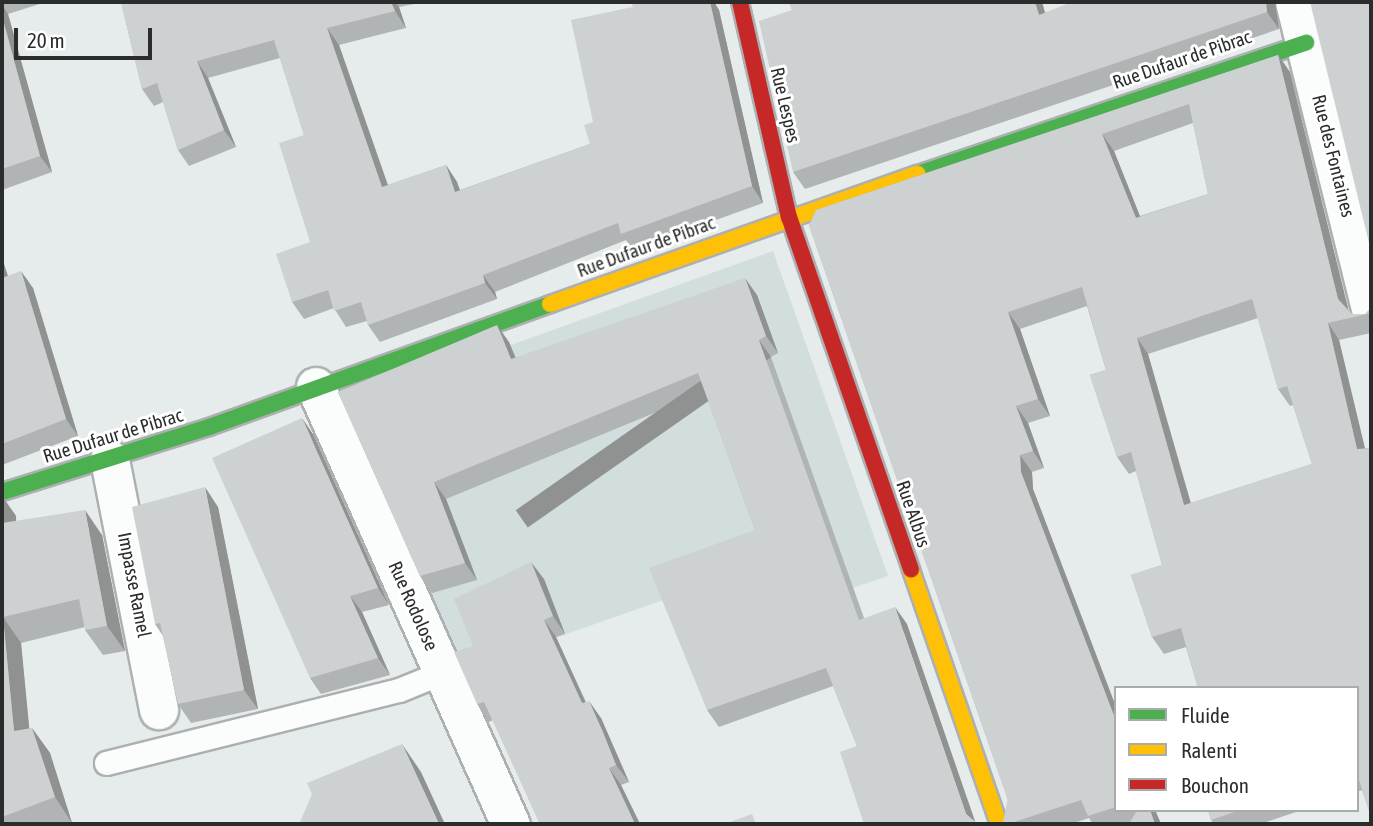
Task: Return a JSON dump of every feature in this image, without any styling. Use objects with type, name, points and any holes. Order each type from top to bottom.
[{"type":"street","name":"Rue Lespes","points":[[740,2],[789,217]]},
{"type":"street","name":"Rue des Fontaines","points":[[1295,2],[1371,310]]},
{"type":"street","name":"Rue Dufaur de Pibrac","points":[[2,492],[110,460],[789,217],[1306,43]]},
{"type":"street","name":"Rue Albus","points":[[789,217],[999,824]]},
{"type":"street","name":"Rue Rodolose","points":[[316,387],[511,824]]},
{"type":"street","name":"Impasse Ramel","points":[[110,460],[159,710]]},
{"type":"lane","points":[[106,763],[400,690],[443,672]]},
{"type":"shaded area","points":[[773,251],[888,576],[721,632],[703,586],[464,670],[374,468],[523,376],[511,345]]},
{"type":"building","points":[[121,2],[391,2],[395,11],[327,28],[382,187],[446,165],[455,192],[590,144],[584,125],[593,122],[571,20],[633,7],[632,2],[710,2],[752,186],[621,234],[618,223],[483,275],[485,283],[368,325],[361,302],[334,311],[328,290],[292,302],[276,254],[310,242],[279,143],[304,135],[274,40],[197,61],[224,130],[178,150],[157,83],[142,89]]},
{"type":"building","points":[[789,2],[1035,2],[1039,15],[1072,2],[1266,2],[1267,12],[793,172],[759,21],[792,10]]},
{"type":"building","points":[[1310,2],[1371,2],[1371,251]]},
{"type":"building","points":[[2,16],[40,156],[2,169]]},
{"type":"building","points":[[1278,55],[1338,299],[1352,314],[1365,314],[1371,308],[1371,313],[1328,323],[1357,449],[1371,448],[1371,816],[1359,780],[1359,686],[1197,686],[1181,628],[1152,637],[1131,575],[1162,565],[1131,452],[1117,457],[1090,375],[1106,370],[1082,287],[1008,312],[1038,399],[1016,406],[1033,451],[1020,455],[1021,472],[1114,716],[1114,808],[1088,816],[1081,800],[1008,824],[995,824],[1003,822],[1008,800],[809,225],[816,210]],"holes":[[[1189,104],[1208,194],[1136,218],[1102,134]],[[1252,299],[1278,389],[1287,386],[1312,464],[1184,505],[1137,338]]]},
{"type":"building","points":[[21,271],[66,419],[2,444],[2,278]]},
{"type":"building","points":[[745,278],[766,336],[759,340],[859,620],[895,607],[966,814],[978,824],[864,824],[840,752],[857,746],[826,668],[707,710],[649,568],[755,530],[698,373],[434,482],[465,563],[420,576],[338,392],[497,325],[511,359]]},
{"type":"building","points":[[302,418],[378,588],[350,596],[378,658],[310,678],[212,458]]},
{"type":"building","points":[[205,487],[244,690],[178,704],[160,623],[155,624],[132,507]]},
{"type":"building","points":[[85,510],[107,626],[85,630],[79,599],[3,617],[14,731],[32,728],[55,797],[2,817],[2,523]]},
{"type":"building","points":[[531,562],[553,616],[544,620],[582,703],[589,701],[603,732],[616,765],[609,768],[635,824],[540,824],[484,702],[477,704],[454,652],[473,646],[454,599]]},
{"type":"building","points":[[402,744],[439,824],[300,822],[312,794],[307,783]]},
{"type":"building","points":[[1136,812],[1151,812],[1155,824],[1129,824]]},
{"type":"building","points":[[1209,812],[1234,812],[1211,820]]},
{"type":"building","points":[[752,814],[756,824],[725,824]]},
{"type":"traffic: fast","points":[[918,174],[1306,43]]},
{"type":"traffic: fast","points":[[2,492],[209,427],[550,304]]},
{"type":"traffic: slow","points":[[550,304],[918,174]]},
{"type":"traffic: slow","points":[[911,570],[999,824]]},
{"type":"traffic: jam","points":[[740,2],[789,217],[911,570]]}]
